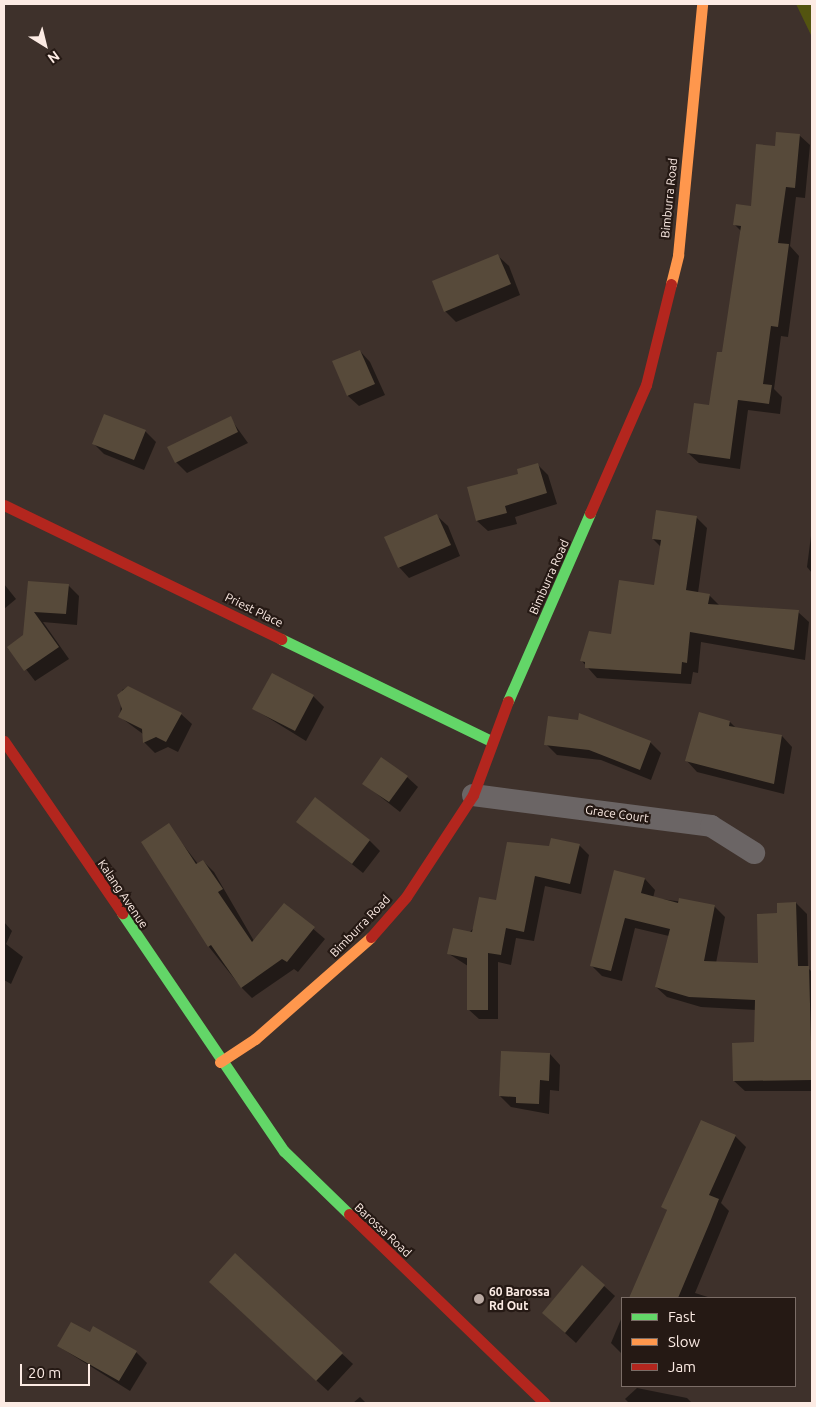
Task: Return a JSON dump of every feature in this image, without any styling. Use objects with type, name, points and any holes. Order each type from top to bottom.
[{"type":"street","name":"Bimburra Road","points":[[220,1062],[255,1039],[357,953],[406,897],[473,794],[491,741],[612,468],[651,366],[678,255],[702,4]]},
{"type":"street","name":"Priest Place","points":[[4,505],[491,741]]},
{"type":"street","name":"Kalang Avenue","points":[[4,741],[220,1062]]},
{"type":"street","name":"Grace Court","points":[[473,794],[711,826],[754,853]]},
{"type":"street","name":"Barossa Road","points":[[220,1062],[262,1123],[312,1183],[545,1403]]},
{"type":"shaded area","points":[[796,4],[812,4],[812,37]]},
{"type":"building","points":[[776,132],[800,134],[795,188],[786,187],[778,243],[789,244],[778,327],[771,326],[763,384],[772,385],[769,404],[738,400],[730,459],[687,453],[694,403],[709,405],[717,352],[722,352],[741,226],[733,225],[736,204],[751,206],[756,144],[775,146]]},
{"type":"building","points":[[498,254],[511,284],[444,312],[432,281]]},
{"type":"building","points":[[360,350],[375,384],[347,396],[332,361]]},
{"type":"building","points":[[104,414],[146,430],[134,460],[92,444]]},
{"type":"building","points":[[231,416],[238,432],[175,463],[167,447]]},
{"type":"building","points":[[538,463],[547,493],[505,506],[507,513],[476,521],[467,487],[518,474],[517,469]]},
{"type":"building","points":[[656,510],[697,516],[686,590],[710,594],[708,604],[799,610],[794,650],[690,632],[687,663],[682,662],[681,674],[585,668],[585,662],[580,661],[589,631],[611,634],[619,580],[654,585],[661,540],[652,539]]},
{"type":"building","points":[[437,514],[451,545],[398,568],[384,537]]},
{"type":"building","points":[[28,581],[69,584],[66,614],[34,612],[59,647],[24,671],[7,647],[23,635]]},
{"type":"building","points":[[272,673],[314,695],[295,731],[252,709]]},
{"type":"building","points":[[128,686],[182,713],[166,742],[156,737],[143,743],[142,729],[118,717],[122,709],[117,695]]},
{"type":"building","points":[[699,712],[730,721],[729,726],[782,735],[774,784],[685,761]]},
{"type":"building","points":[[579,713],[651,741],[640,770],[589,750],[544,745],[548,716],[578,720]]},
{"type":"building","points":[[381,757],[408,776],[389,802],[362,784]]},
{"type":"building","points":[[315,797],[370,840],[352,864],[296,822]]},
{"type":"building","points":[[169,823],[196,864],[203,860],[223,889],[218,892],[252,942],[284,903],[315,927],[287,962],[282,959],[241,988],[211,945],[208,947],[141,842]]},
{"type":"building","points":[[551,838],[580,844],[570,884],[535,876],[524,932],[506,928],[501,955],[488,953],[488,1010],[467,1010],[467,958],[447,954],[453,928],[472,932],[479,897],[496,900],[507,842],[549,846]]},
{"type":"building","points":[[614,870],[645,878],[641,893],[678,903],[679,898],[715,905],[704,961],[758,963],[757,914],[777,913],[777,903],[796,902],[798,966],[809,966],[812,1080],[733,1081],[732,1043],[754,1042],[755,1000],[689,997],[655,987],[670,929],[625,918],[611,971],[590,966]]},
{"type":"building","points":[[501,1051],[550,1053],[549,1081],[540,1080],[539,1104],[516,1103],[516,1097],[499,1096]]},
{"type":"building","points":[[701,1120],[736,1135],[709,1195],[719,1199],[678,1297],[629,1297],[667,1210],[661,1207]]},
{"type":"building","points":[[235,1253],[343,1353],[316,1381],[209,1282]]},
{"type":"building","points":[[582,1265],[605,1285],[565,1333],[542,1313]]},
{"type":"building","points":[[71,1322],[90,1332],[93,1326],[137,1351],[119,1381],[57,1346]]},
{"type":"traffic: fast","points":[[508,701],[590,513]]},
{"type":"traffic: fast","points":[[281,639],[491,741]]},
{"type":"traffic: fast","points":[[122,913],[284,1151],[349,1214]]},
{"type":"traffic: slow","points":[[671,284],[678,255],[702,4]]},
{"type":"traffic: slow","points":[[220,1062],[255,1039],[371,937]]},
{"type":"traffic: jam","points":[[590,513],[646,385],[671,284]]},
{"type":"traffic: jam","points":[[4,505],[281,639]]},
{"type":"traffic: jam","points":[[371,937],[406,897],[473,795],[508,701]]},
{"type":"traffic: jam","points":[[4,741],[122,913]]},
{"type":"traffic: jam","points":[[349,1214],[545,1403]]},
{"type":"place","name":"60 Barossa Rd Out","points":[[479,1299]]}]
